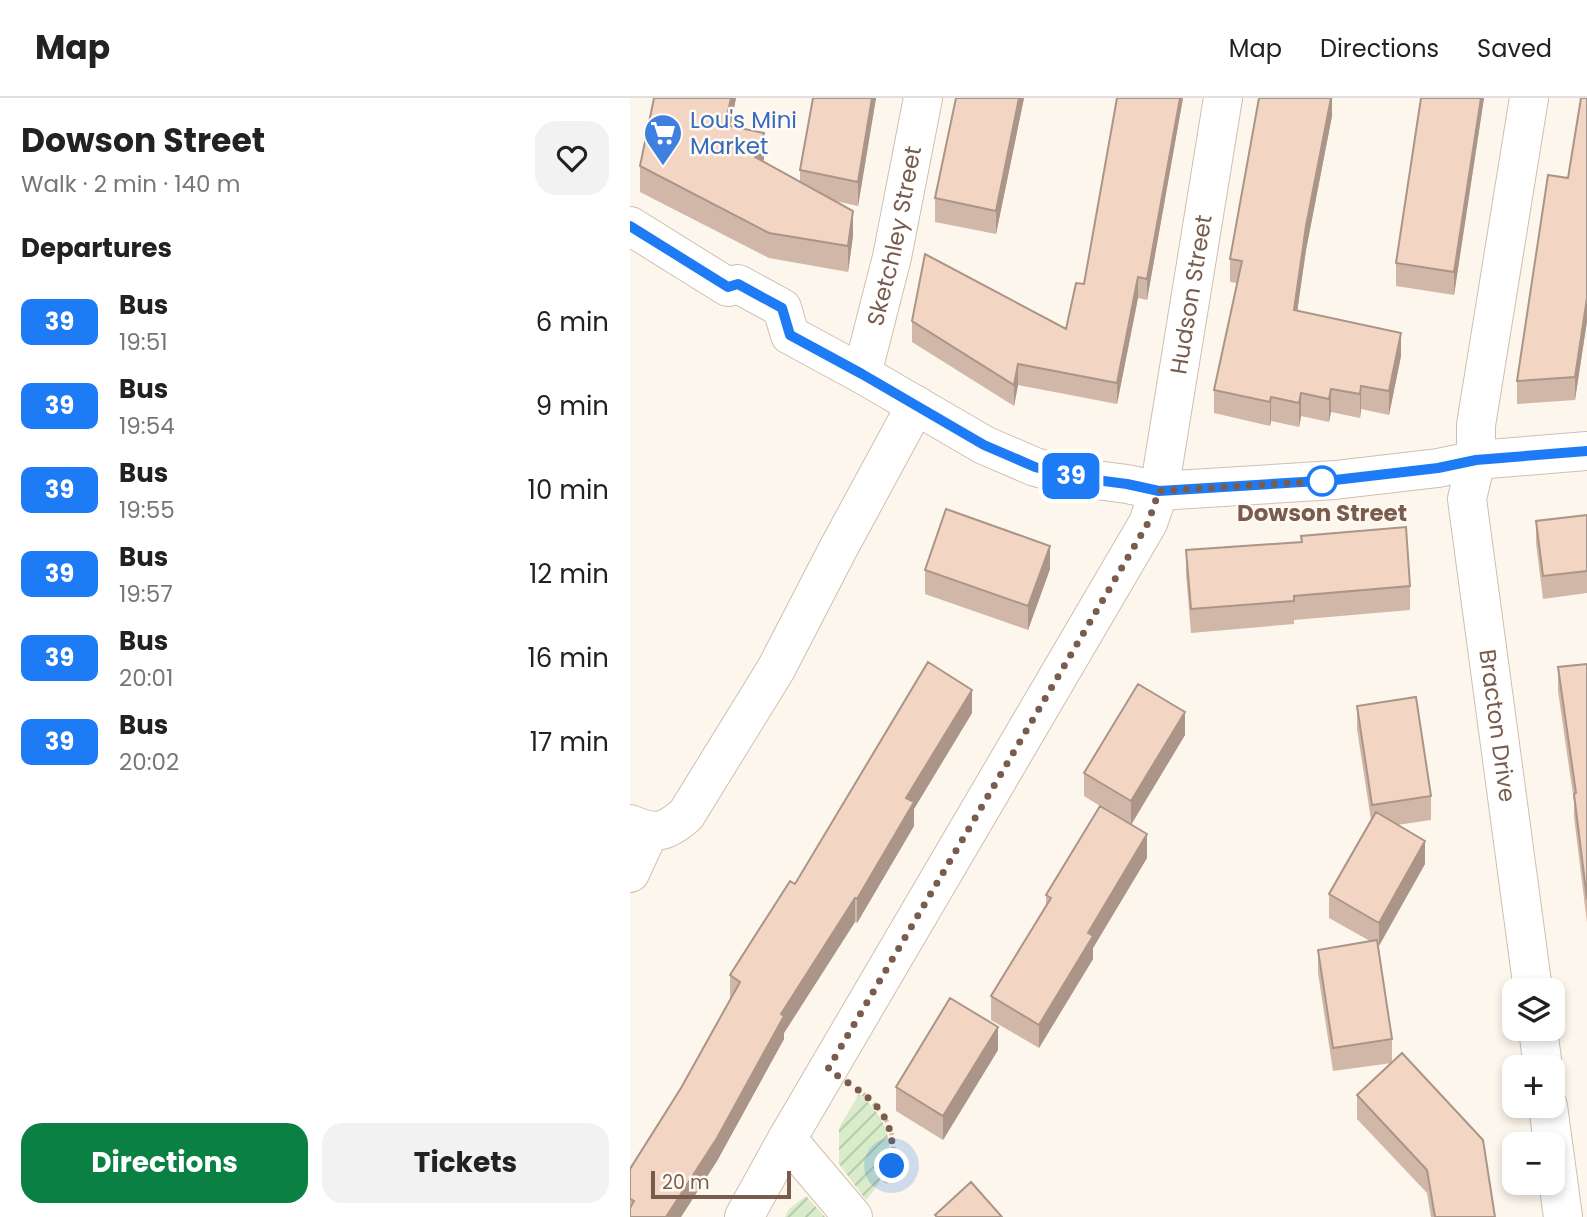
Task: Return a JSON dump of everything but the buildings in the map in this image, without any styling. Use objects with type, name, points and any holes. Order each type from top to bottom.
[{"type":"street","name":"Sketchley Street","points":[[862,374],[892,257],[923,98]]},
{"type":"street","name":"Hudson Street","points":[[744,1217],[1148,523],[1159,491],[1223,98]]},
{"type":"street","points":[[1476,460],[1476,425],[1530,98]]},
{"type":"street","points":[[630,226],[728,287],[738,284],[782,308],[790,335],[984,445],[1035,467],[1073,477],[1159,491],[1335,480],[1438,468],[1476,460],[1587,451]]},
{"type":"street","points":[[630,873],[640,828],[671,828],[686,815],[776,669],[916,405]]},
{"type":"street","name":"Bracton Drive","points":[[1476,460],[1467,499],[1531,978]]},
{"type":"street","points":[[1550,1118],[1563,1217]]},
{"type":"street","points":[[787,1139],[852,1216]]},
{"type":"path","points":[[828,1069],[879,1107],[889,1125],[894,1145],[892,1166],[884,1185],[852,1216]]},
{"type":"green space","points":[[859,1094],[881,1119],[889,1145],[884,1172],[866,1200],[839,1164],[839,1128]]},
{"type":"green space","points":[[806,1196],[825,1217],[785,1217],[789,1209]]},
{"type":"bus line","name":"39","points":[[630,226],[728,287],[738,284],[782,308],[790,335],[984,445],[1035,467],[1073,477],[1159,491],[1335,480],[1438,468],[1476,460],[1587,451]]},
{"type":"place","name":"Lou's Mini Market","points":[[663,167]]},
{"type":"place","name":"Dowson Street","points":[[1322,481]]},
{"type":"route","points":[[892,1166],[894,1145],[889,1125],[879,1107],[828,1069],[1148,523],[1159,491],[1322,481]]}]
